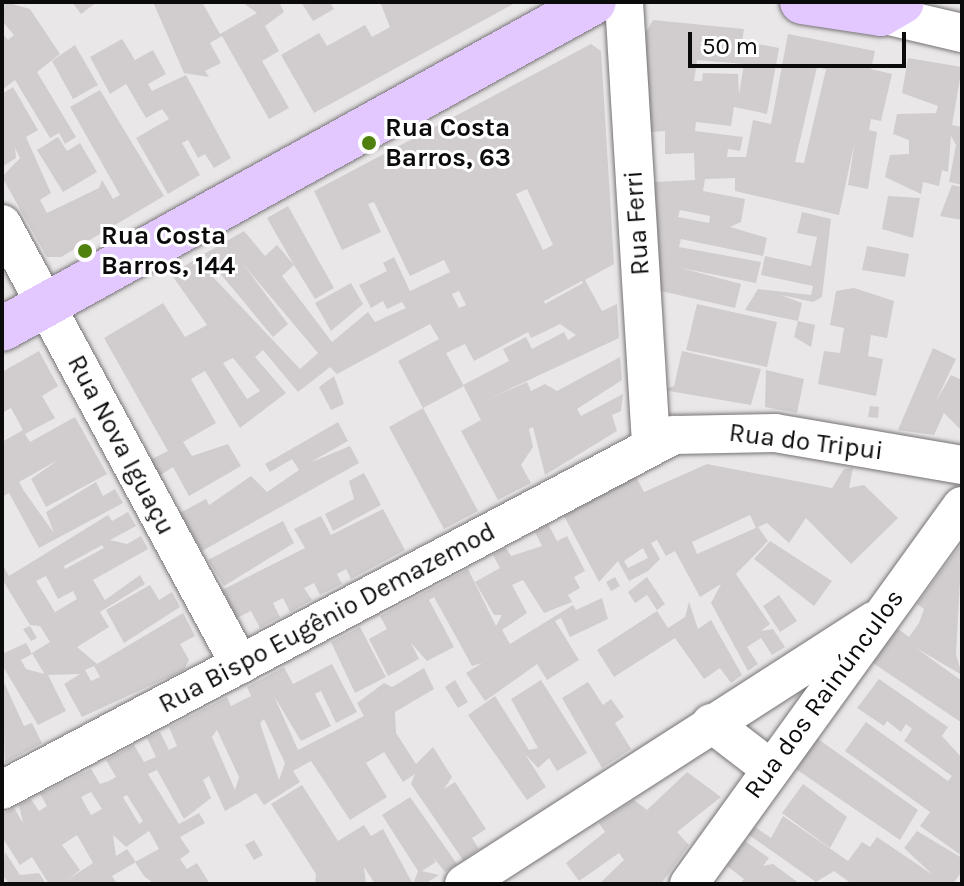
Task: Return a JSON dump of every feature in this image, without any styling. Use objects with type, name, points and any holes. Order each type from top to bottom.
[{"type":"main road","points":[[2,329],[594,2]]},
{"type":"main road","points":[[802,2],[891,8]]},
{"type":"street","name":"Rua Ferri","points":[[624,2],[651,444]]},
{"type":"street","points":[[891,8],[962,33]]},
{"type":"street","name":"Rua Nova Iguaçu","points":[[2,224],[240,665]]},
{"type":"street","name":"Rua do Tripui","points":[[651,444],[716,431],[775,433],[962,465]]},
{"type":"street","name":"Rua Bispo Eugênio Demazemod","points":[[2,790],[651,444]]},
{"type":"street","name":"Rua dos Rainúnculos","points":[[689,884],[875,620],[962,506]]},
{"type":"street","points":[[464,884],[875,620]]},
{"type":"street","points":[[711,723],[771,769]]},
{"type":"building","points":[[5,2],[30,9],[60,54],[37,72],[76,137],[65,144],[59,133],[50,138],[15,80],[2,90],[2,33],[8,40],[14,35],[2,21]]},
{"type":"building","points":[[72,2],[97,2],[81,14]]},
{"type":"building","points":[[153,2],[202,2],[220,34],[257,13],[242,2],[279,2],[284,12],[265,26],[279,51],[262,61],[289,108],[269,119],[222,36],[210,43],[221,63],[205,71],[209,77],[184,73]]},
{"type":"building","points":[[301,2],[330,2],[334,9],[313,21]]},
{"type":"building","points":[[380,2],[517,2],[314,113],[281,55],[319,33],[327,46],[365,25],[372,37],[390,27]]},
{"type":"building","points":[[653,20],[744,29],[742,41],[779,48],[767,114],[734,107],[731,126],[696,122],[695,131],[743,137],[740,151],[728,149],[727,157],[746,157],[753,120],[771,124],[788,34],[875,51],[871,69],[892,74],[881,121],[871,119],[869,130],[877,132],[868,189],[848,185],[855,141],[839,215],[735,191],[735,178],[705,179],[703,191],[745,199],[741,222],[730,227],[767,238],[763,256],[681,239],[679,247],[761,262],[756,283],[681,268],[741,284],[735,308],[661,291],[654,182],[695,180],[694,153],[665,154],[665,131],[651,132],[645,34]],"holes":[[[697,60],[744,64],[739,94],[738,74],[703,73],[702,81],[694,81]],[[817,67],[826,69],[804,163],[795,162]],[[680,210],[710,216],[709,223],[678,217]]]},
{"type":"building","points":[[122,39],[135,60],[153,50],[166,74],[148,84],[152,91],[186,75],[231,158],[214,168],[205,154],[198,158],[188,140],[182,143],[200,175],[168,194],[136,138],[169,119],[162,109],[146,118],[126,84],[110,94],[90,57]]},
{"type":"building","points":[[591,44],[601,51],[614,264],[585,280],[602,311],[617,304],[619,338],[482,402],[527,382],[531,391],[545,384],[557,391],[620,357],[622,380],[577,409],[581,416],[623,394],[621,411],[612,415],[617,431],[545,475],[533,427],[529,429],[533,447],[521,465],[531,483],[498,500],[461,431],[481,420],[464,386],[423,408],[398,361],[439,339],[430,324],[337,374],[330,367],[298,392],[263,350],[255,357],[286,393],[240,428],[205,371],[191,379],[216,423],[183,442],[192,456],[228,444],[241,466],[189,496],[173,467],[159,476],[150,460],[168,451],[104,338],[163,303],[185,337],[207,325],[171,274],[196,259],[300,369],[318,353],[243,264],[288,324],[273,337],[204,254],[244,231],[265,256],[277,245],[294,265],[282,276],[332,342],[368,312],[375,322],[406,308],[402,302],[387,309],[383,301],[371,308],[359,285],[387,271],[383,263],[394,257],[410,291],[450,272],[444,260],[410,276],[374,202],[368,204],[381,232],[342,250],[314,191]],"holes":[[[527,189],[553,245],[543,250],[516,194]],[[582,281],[583,283],[545,304],[544,301]],[[459,291],[466,305],[459,308],[452,294]],[[560,324],[576,335],[568,340],[564,332],[532,349],[526,337],[503,349],[509,361],[463,385],[446,353],[465,344],[474,361],[528,332],[531,338]],[[233,358],[260,391],[247,399],[223,363]]]},
{"type":"building","points":[[75,45],[98,85],[73,99],[52,61]]},
{"type":"building","points":[[908,58],[962,67],[952,125],[962,127],[962,185],[949,182],[956,145],[951,136],[948,172],[942,170],[939,186],[923,182],[921,194],[885,177],[890,155],[909,154],[909,140],[893,134],[897,114],[936,113],[938,106],[902,93]]},
{"type":"building","points":[[13,87],[38,130],[26,137],[51,193],[40,200],[47,213],[99,188],[102,180],[113,199],[120,195],[70,107],[100,90],[164,196],[61,257],[47,257],[2,177],[20,158],[15,148],[16,158],[2,167],[2,94]]},
{"type":"building","points":[[58,137],[67,151],[80,143],[97,172],[63,192],[37,150]]},
{"type":"building","points":[[952,185],[962,187],[962,220],[940,216]]},
{"type":"building","points":[[888,196],[920,198],[913,238],[882,229]]},
{"type":"building","points":[[288,206],[334,288],[315,299],[267,218]]},
{"type":"building","points":[[802,212],[831,219],[822,297],[813,302],[781,295],[802,303],[798,321],[745,310],[758,289],[811,295],[813,286],[761,275],[765,256],[811,266],[817,237],[797,233]]},
{"type":"building","points":[[867,246],[909,254],[905,277],[862,270]]},
{"type":"building","points":[[351,283],[363,304],[331,331],[315,303]]},
{"type":"building","points":[[854,288],[894,301],[887,338],[871,335],[868,356],[883,359],[876,396],[818,384],[824,351],[840,353],[844,328],[830,325],[836,291]]},
{"type":"building","points":[[697,304],[777,322],[767,367],[686,350]]},
{"type":"building","points":[[798,321],[815,325],[811,347],[794,337]]},
{"type":"building","points":[[933,348],[956,359],[935,403],[951,375],[962,380],[962,431],[944,413],[934,435],[898,430]]},
{"type":"building","points":[[39,351],[58,386],[42,396],[55,418],[25,434],[30,442],[75,417],[107,474],[46,507],[31,479],[58,460],[19,482],[54,533],[46,512],[96,482],[103,496],[115,489],[123,503],[39,548],[9,493],[2,497],[2,442],[23,430],[11,408],[2,413],[2,372]]},
{"type":"building","points":[[682,351],[761,369],[751,405],[663,390],[674,386]]},
{"type":"building","points":[[766,370],[804,379],[797,413],[765,407]]},
{"type":"building","points":[[334,376],[344,404],[331,410],[319,387]]},
{"type":"building","points":[[870,406],[879,407],[878,418],[868,417]]},
{"type":"building","points":[[423,408],[478,511],[444,529],[389,427]]},
{"type":"building","points":[[338,422],[348,441],[309,463],[350,446],[359,463],[202,551],[180,513],[206,499],[209,505],[251,476],[267,492],[299,470],[292,459],[270,472],[265,464]]},
{"type":"building","points":[[707,464],[832,488],[844,469],[853,468],[849,488],[864,485],[898,518],[851,564],[806,518],[789,543],[767,523],[758,527],[768,541],[736,574],[770,624],[761,631],[773,629],[785,647],[772,655],[761,638],[747,647],[758,664],[748,671],[711,603],[721,584],[700,597],[675,551],[666,556],[657,540],[651,543],[660,559],[648,571],[629,581],[618,561],[599,582],[564,516],[636,477],[644,492]],"holes":[[[750,515],[756,528],[697,554],[692,542]],[[643,548],[648,558],[628,568],[624,561]]]},
{"type":"building","points":[[364,473],[381,505],[333,531],[325,514],[354,499],[349,481]]},
{"type":"building","points":[[383,509],[405,550],[351,579],[346,569],[337,574],[342,584],[320,595],[314,583],[304,588],[312,600],[290,612],[283,598],[273,603],[280,617],[260,628],[251,611],[237,618],[222,590],[305,548],[294,529],[321,516],[331,535]]},
{"type":"building","points":[[128,512],[136,526],[110,540],[127,544],[141,536],[148,549],[93,580],[105,600],[140,575],[145,584],[100,612],[109,627],[77,647],[97,664],[183,613],[195,636],[180,644],[189,660],[184,670],[82,717],[64,684],[80,674],[45,675],[32,653],[50,642],[40,626],[30,625],[2,579],[2,564],[9,576],[108,515],[112,521]],"holes":[[[102,545],[104,548],[65,569],[64,566]],[[46,576],[58,599],[73,591],[77,599],[55,612],[36,581]],[[94,666],[100,677],[91,681],[85,670]]]},
{"type":"building","points":[[283,521],[294,543],[224,586],[208,560]]},
{"type":"building","points":[[548,524],[557,541],[567,536],[585,571],[574,577],[580,588],[568,595],[572,602],[544,613],[523,580],[512,585],[527,613],[502,630],[510,644],[573,605],[576,610],[602,598],[608,619],[570,637],[561,618],[555,621],[579,660],[547,680],[537,664],[485,701],[466,673],[482,663],[472,666],[434,597],[429,600],[454,647],[427,661],[411,643],[419,659],[388,676],[369,639],[387,629],[380,616],[468,569],[496,626],[502,615],[494,615],[475,582],[500,568],[493,555],[506,548],[511,556],[542,546],[535,532]]},
{"type":"building","points":[[770,541],[832,581],[814,606],[754,559]]},
{"type":"building","points":[[962,543],[956,654],[962,675],[916,648],[962,681],[962,723],[873,663],[898,629],[909,637],[924,609],[917,604]]},
{"type":"building","points":[[615,577],[620,586],[611,591],[606,582]]},
{"type":"building","points":[[647,577],[665,604],[657,610],[647,595],[635,603],[628,592]]},
{"type":"building","points":[[150,585],[159,600],[172,592],[180,607],[124,643],[106,610]]},
{"type":"building","points":[[779,595],[797,621],[780,632],[763,606]]},
{"type":"building","points":[[689,602],[698,629],[711,620],[742,675],[731,683],[720,668],[704,679],[675,638],[614,677],[597,650],[657,611],[668,628],[685,617]]},
{"type":"building","points":[[30,626],[37,638],[31,641],[23,629]]},
{"type":"building","points":[[360,627],[386,677],[355,693],[331,642]]},
{"type":"building","points":[[26,643],[32,654],[21,660],[26,669],[48,675],[66,711],[38,725],[2,665],[2,654]]},
{"type":"building","points":[[332,664],[357,712],[336,723],[321,691],[315,694],[331,726],[301,741],[274,696],[298,750],[364,716],[357,703],[384,683],[392,687],[424,668],[434,689],[395,712],[396,733],[416,764],[433,747],[452,777],[444,789],[455,782],[486,829],[472,838],[479,849],[463,860],[411,784],[415,774],[403,782],[384,752],[366,763],[387,797],[350,820],[311,761],[293,771],[300,782],[264,805],[256,793],[225,811],[209,776],[203,780],[211,798],[184,819],[157,770],[148,774],[179,824],[199,813],[205,823],[180,837],[190,852],[180,859],[187,869],[197,863],[210,884],[154,884],[135,862],[112,876],[117,884],[49,884],[32,857],[20,865],[2,837],[2,814],[14,808],[23,823],[19,805],[31,799],[39,811],[47,806],[40,794],[91,769],[100,784],[109,781],[116,777],[106,760],[134,745],[144,762],[156,757],[147,738],[160,732],[169,750],[177,746],[169,727],[227,697],[231,706],[251,696],[247,687],[284,667],[293,684]],"holes":[[[264,719],[285,763],[279,780],[260,723]],[[217,730],[239,777],[235,790],[212,737]],[[91,792],[102,809],[91,815],[81,797]],[[127,795],[143,821],[139,824],[123,797]],[[149,831],[159,849],[136,862],[127,849],[116,856],[113,835],[126,847]],[[77,835],[93,863],[67,880],[80,870],[62,845]]]},
{"type":"building","points":[[2,678],[24,726],[32,723],[42,743],[5,763]]},
{"type":"building","points":[[879,679],[948,727],[942,736],[962,758],[962,856],[920,826],[930,812],[845,751],[866,722],[948,781],[952,776],[904,741],[912,729],[906,724],[901,732],[887,721],[884,726],[857,708]]},
{"type":"building","points":[[455,680],[468,702],[458,708],[445,687]]},
{"type":"building","points":[[541,680],[587,753],[557,771],[549,758],[538,768],[525,754],[546,787],[527,800],[468,715],[495,696],[529,750],[538,748],[511,699]]},
{"type":"building","points":[[588,682],[603,705],[611,699],[624,717],[615,723],[631,749],[602,768],[562,698]]},
{"type":"building","points":[[818,739],[918,810],[900,840],[796,769]]},
{"type":"building","points":[[687,772],[721,797],[677,832],[689,845],[661,884],[599,884],[624,860],[619,853],[579,881],[566,863],[605,832],[599,823],[634,800],[647,810]]},
{"type":"building","points":[[803,784],[847,817],[830,848],[782,813]]},
{"type":"building","points":[[302,785],[338,841],[364,825],[371,836],[383,829],[413,884],[375,884],[364,867],[366,884],[315,884],[316,874],[271,804]]},
{"type":"building","points":[[410,797],[457,864],[445,872],[432,856],[436,862],[422,871],[439,875],[425,884],[413,884],[418,871],[382,815]]},
{"type":"building","points":[[783,816],[848,861],[862,842],[870,847],[877,837],[933,875],[904,848],[917,831],[962,858],[962,871],[953,884],[852,884],[834,871],[816,882],[749,835],[755,827],[771,838]]},
{"type":"building","points":[[254,840],[263,855],[254,860],[245,845]]},
{"type":"building","points":[[745,841],[769,858],[763,866],[773,864],[800,884],[740,884],[744,879],[727,866]]},
{"type":"building","points":[[5,852],[20,875],[39,873],[46,884],[10,884],[2,875]]},
{"type":"place","name":"Rua Costa Barros, 63","points":[[369,143]]},
{"type":"place","name":"Rua Costa Barros, 144","points":[[85,251]]}]
